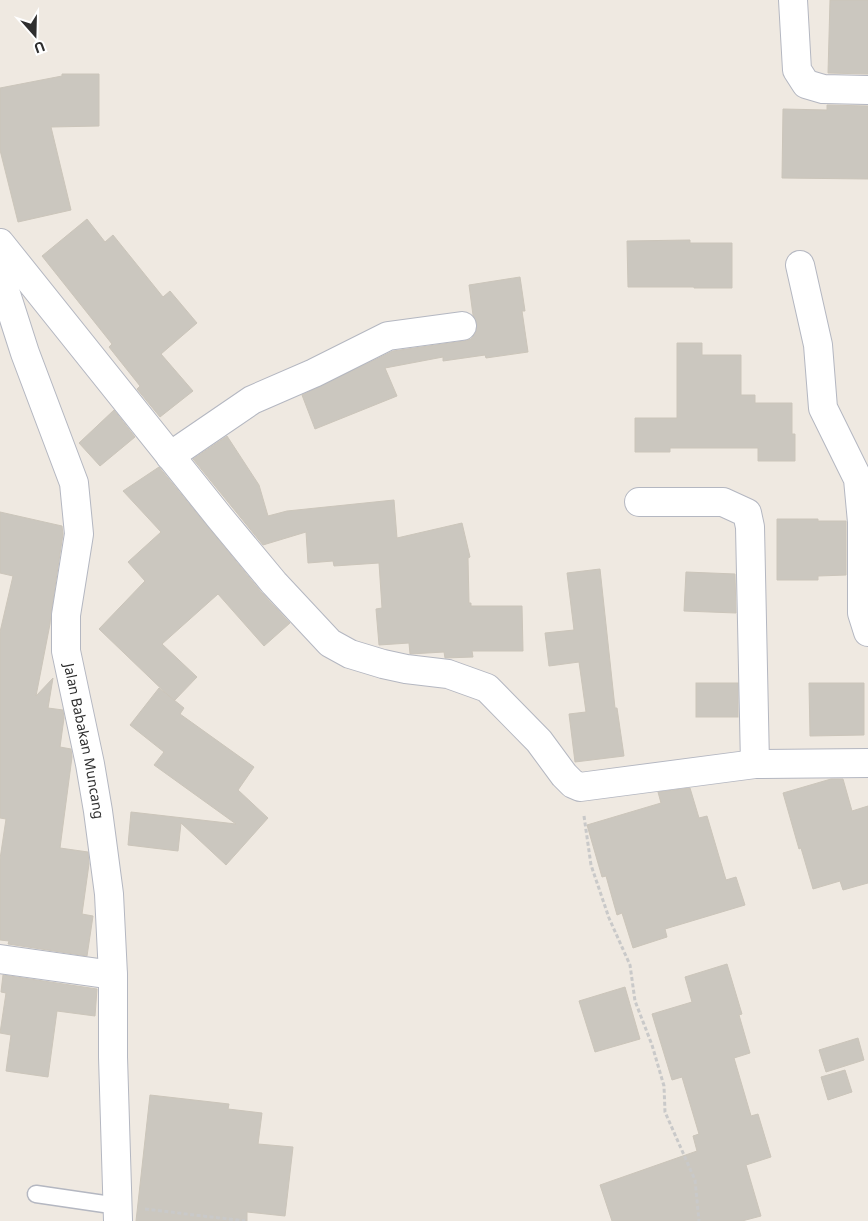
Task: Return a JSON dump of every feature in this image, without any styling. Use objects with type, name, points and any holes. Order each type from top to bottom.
[{"type":"street","points":[[793,0],[797,70],[806,84],[824,89],[868,90]]},
{"type":"street","points":[[0,243],[274,584],[330,642],[350,654],[383,664],[448,674],[487,688],[540,741],[564,775],[573,784],[580,787],[755,764],[868,764]]},
{"type":"street","points":[[800,265],[818,345],[823,408],[858,479],[862,522],[862,613],[868,632]]},
{"type":"street","name":"Jalan Babakan Muncang","points":[[0,275],[25,353],[74,483],[79,534],[66,615],[66,651],[98,811],[109,894],[113,975],[118,1214]]},
{"type":"street","points":[[170,456],[252,400],[314,373],[388,336],[462,326]]},
{"type":"street","points":[[639,502],[723,502],[747,513],[750,527],[755,764]]},
{"type":"street","points":[[0,959],[113,975]]},
{"type":"lane","points":[[36,1194],[118,1214]]},
{"type":"path","points":[[580,787],[591,865],[609,918],[630,965],[635,1001],[652,1045],[664,1086],[665,1112],[695,1180],[700,1221]]},
{"type":"path","points":[[118,1214],[245,1221]]},
{"type":"building","points":[[830,0],[868,0],[868,74],[828,73]]},
{"type":"building","points":[[62,74],[99,74],[99,126],[51,127],[71,210],[18,222],[0,150],[0,88],[62,76]]},
{"type":"building","points":[[827,105],[868,106],[868,179],[782,178],[783,109],[827,110]]},
{"type":"building","points":[[87,219],[105,242],[113,235],[163,297],[170,291],[197,323],[161,354],[193,391],[160,417],[137,389],[140,386],[109,347],[112,344],[42,256]]},
{"type":"building","points":[[690,240],[690,243],[732,243],[732,288],[628,287],[627,241]]},
{"type":"building","points":[[520,277],[525,311],[522,311],[528,352],[486,358],[485,355],[443,361],[443,357],[385,368],[397,396],[315,429],[302,395],[393,351],[471,339],[476,332],[477,324],[473,315],[469,285]]},
{"type":"building","points":[[677,343],[702,343],[702,355],[741,355],[741,395],[755,395],[755,403],[792,403],[792,434],[795,434],[795,461],[758,461],[758,448],[670,448],[670,452],[635,452],[635,418],[677,418]]},
{"type":"building","points":[[114,410],[135,437],[100,466],[79,443]]},
{"type":"building","points":[[227,436],[259,485],[268,516],[287,511],[394,500],[397,538],[462,523],[470,557],[468,558],[469,603],[471,603],[471,606],[522,606],[523,651],[472,651],[473,657],[445,658],[444,652],[410,654],[409,643],[379,645],[376,609],[382,608],[379,563],[334,566],[333,561],[308,563],[306,532],[263,545],[193,459]]},
{"type":"building","points":[[159,467],[262,593],[290,623],[264,646],[218,594],[162,644],[197,677],[174,701],[99,629],[145,581],[128,562],[161,532],[123,491]]},
{"type":"building","points":[[0,512],[62,526],[63,534],[50,624],[36,696],[53,678],[48,708],[63,710],[64,718],[60,747],[71,749],[72,757],[60,848],[88,852],[89,864],[82,914],[93,916],[87,956],[8,944],[9,941],[0,940],[0,859],[6,819],[0,818],[0,632],[13,576],[0,573]]},
{"type":"building","points":[[777,519],[846,521],[846,575],[818,576],[818,580],[777,580]]},
{"type":"building","points":[[600,569],[615,708],[617,708],[624,756],[575,762],[569,714],[586,712],[579,662],[549,666],[545,633],[574,630],[567,573]]},
{"type":"building","points":[[686,572],[735,574],[736,613],[684,611]]},
{"type":"building","points":[[696,683],[738,683],[738,717],[696,717]]},
{"type":"building","points":[[809,683],[864,683],[864,735],[810,736]]},
{"type":"building","points":[[159,688],[184,708],[180,714],[254,767],[238,790],[268,818],[226,865],[181,823],[178,851],[128,845],[131,812],[236,824],[154,765],[164,752],[130,725]]},
{"type":"building","points":[[831,779],[843,779],[852,811],[868,806],[868,883],[843,890],[840,881],[813,889],[783,793]]},
{"type":"building","points":[[690,788],[699,818],[707,816],[726,880],[736,877],[745,905],[665,929],[667,937],[633,948],[622,913],[617,915],[606,876],[602,877],[587,825],[661,803],[658,792]]},
{"type":"building","points":[[727,964],[742,1014],[739,1015],[750,1053],[734,1058],[751,1116],[758,1114],[771,1157],[746,1165],[761,1216],[742,1221],[612,1221],[600,1185],[697,1151],[693,1136],[699,1134],[682,1077],[672,1080],[652,1014],[692,1002],[685,977]]},
{"type":"building","points":[[3,975],[97,989],[95,1016],[57,1011],[48,1077],[6,1071],[11,1035],[0,1033],[6,993],[1,992]]},
{"type":"building","points":[[625,987],[640,1039],[595,1052],[579,1001]]},
{"type":"building","points":[[858,1038],[864,1060],[826,1072],[819,1050]]},
{"type":"building","points":[[845,1070],[852,1092],[828,1100],[821,1077]]},
{"type":"building","points":[[150,1095],[229,1104],[228,1109],[262,1113],[258,1144],[293,1147],[285,1216],[247,1212],[247,1221],[136,1221]]}]
